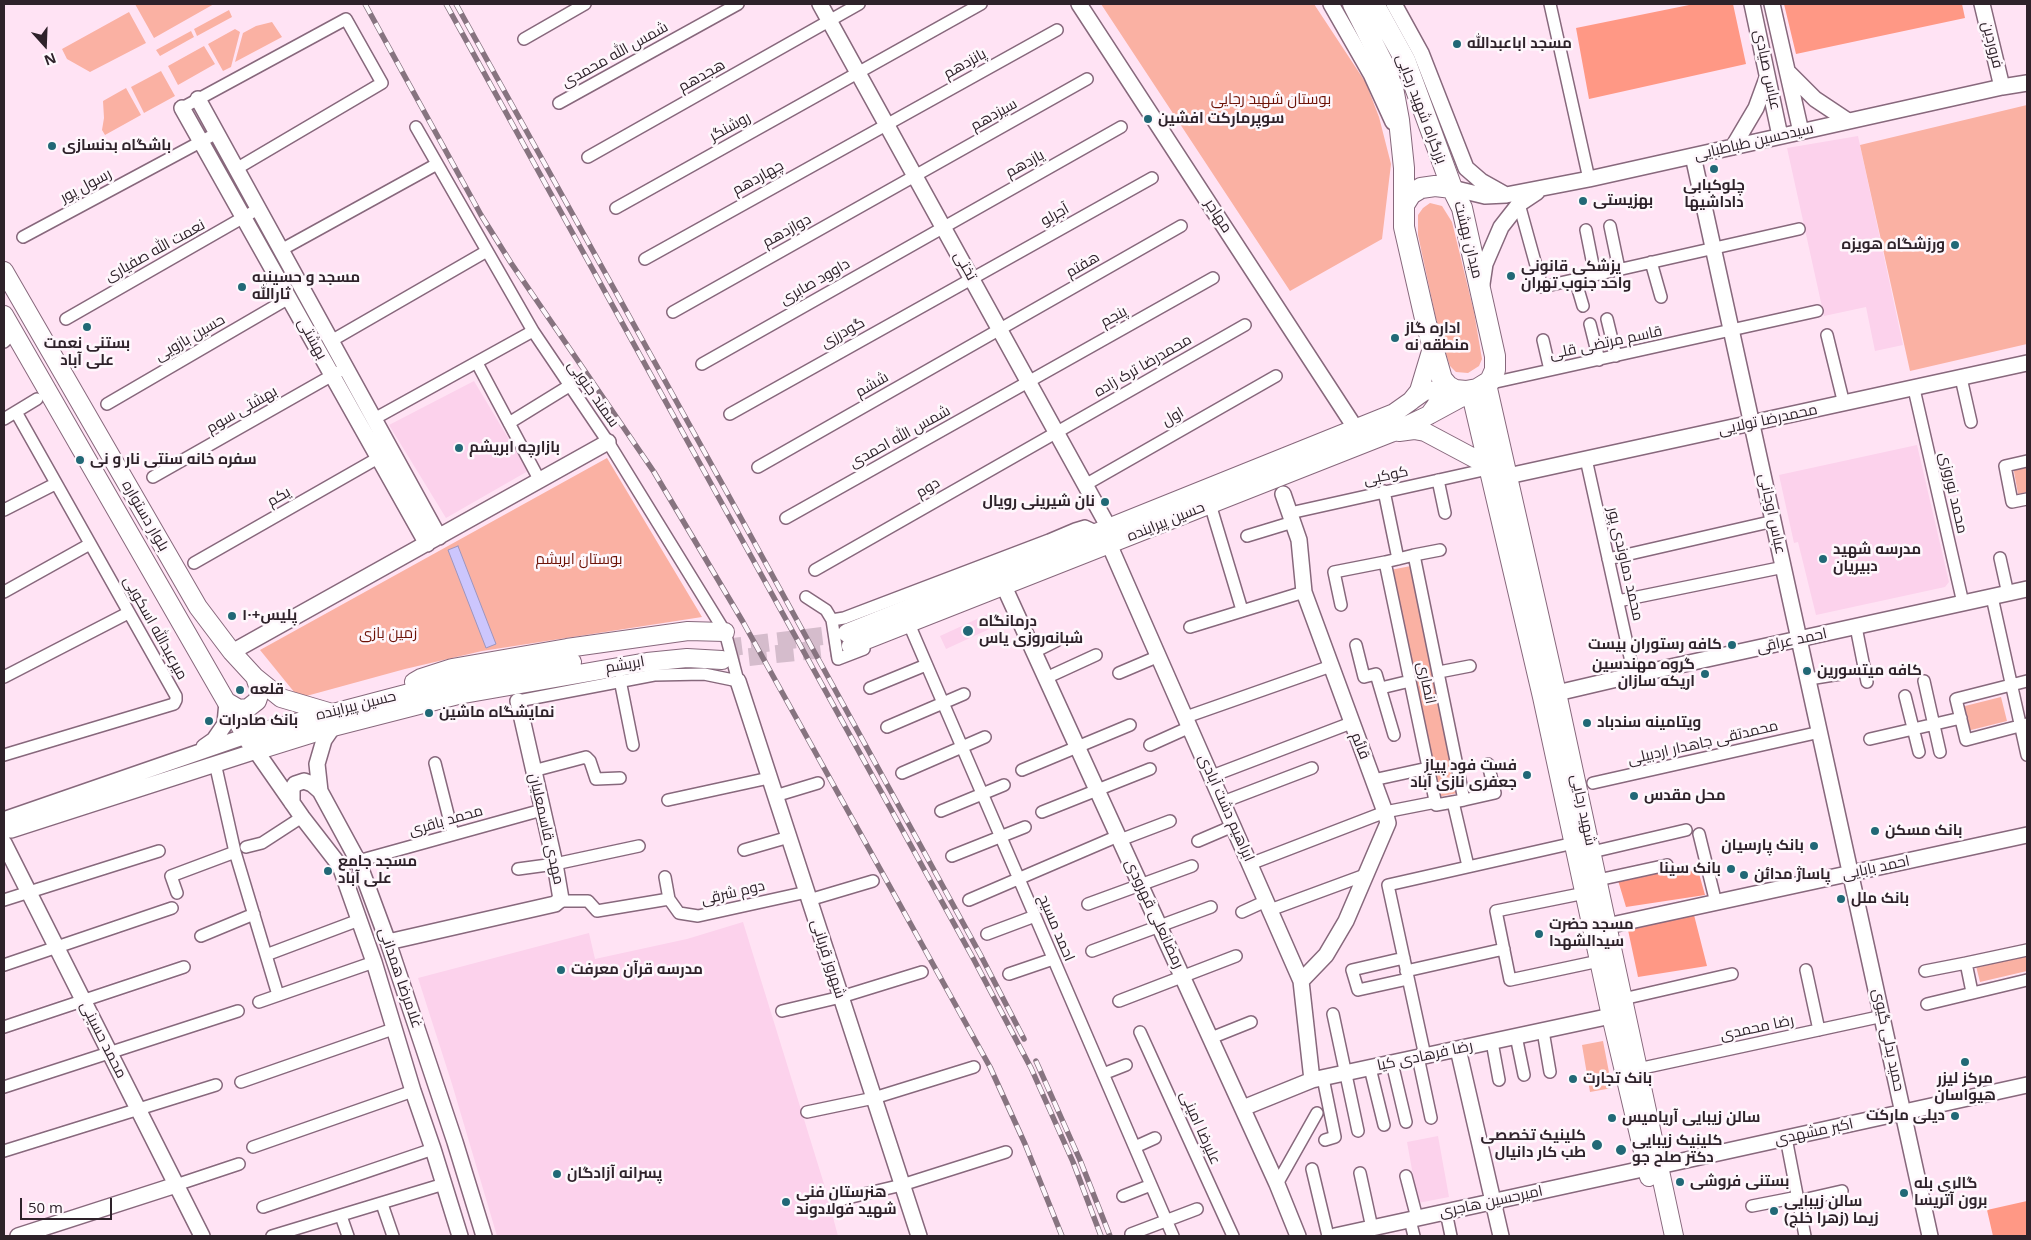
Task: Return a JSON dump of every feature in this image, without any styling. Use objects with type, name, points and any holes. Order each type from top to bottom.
[{"type":"highway","name":"بزرگراه شهید رجایی","points":[[1353,4],[1386,68],[1399,120],[1404,168],[1404,205]]},
{"type":"highway","name":"بزرگراه شهید رجایی","points":[[1374,4],[1405,60],[1452,188]]},
{"type":"highway","points":[[1404,168],[1416,181],[1431,177],[1437,166],[1438,150]]},
{"type":"highway","name":"میدان بهشت","points":[[1404,205],[1411,194],[1421,188],[1435,186],[1452,188],[1462,208],[1496,363],[1494,376],[1476,389]]},
{"type":"highway","points":[[1404,205],[1404,228],[1432,348],[1442,379],[1448,386],[1456,390],[1476,389]]},
{"type":"main road","name":"بلوار دستواره","points":[[4,271],[198,607],[232,652],[255,677],[281,698],[333,720]]},
{"type":"main road","name":"بلوار دستواره","points":[[4,315],[256,751]]},
{"type":"main road","points":[[1411,401],[1418,391],[1432,348]]},
{"type":"main road","name":"حسین پیراینده","points":[[1105,535],[1210,504],[1391,433],[1476,389]]},
{"type":"main road","name":"شهید رجایی","points":[[1476,389],[1488,467],[1592,852],[1598,880],[1600,961],[1611,1016],[1674,1236]]},
{"type":"main road","name":"شهید رجایی","points":[[1476,389],[1508,476],[1550,695],[1574,844],[1585,893],[1600,928],[1623,999],[1638,1069],[1662,1236]]},
{"type":"main road","name":"حسین پیراینده","points":[[849,640],[1105,535],[1394,413],[1426,390],[1434,391],[1438,396],[1438,403],[1429,415]]},
{"type":"main road","points":[[1391,433],[1414,430],[1425,432],[1488,467]]},
{"type":"main road","name":"حسین پیراینده","points":[[256,751],[304,736],[333,720],[391,697],[421,678],[452,668],[688,631],[723,647]]},
{"type":"main road","name":"حسین پیراینده","points":[[246,736],[293,722],[333,720],[573,674],[687,658],[723,647]]},
{"type":"main road","points":[[227,702],[239,709],[248,708],[257,701],[260,692],[255,677]]},
{"type":"main road","points":[[255,677],[304,736]]},
{"type":"street","points":[[524,39],[585,4]]},
{"type":"street","name":"شمس الله محمدی","points":[[559,103],[738,4]]},
{"type":"street","name":"تختی","points":[[820,4],[1085,485],[1105,535]]},
{"type":"street","name":"هجدهم","points":[[588,157],[859,4]]},
{"type":"street","name":"روشنگر","points":[[616,208],[981,4]]},
{"type":"street","name":"مهاجر","points":[[1079,4],[1356,429]]},
{"type":"street","points":[[1331,4],[1371,74],[1391,114],[1401,148]]},
{"type":"street","points":[[1394,4],[1421,53],[1443,105],[1466,168],[1481,181],[1506,196]]},
{"type":"street","points":[[1550,4],[1589,179]]},
{"type":"street","name":"عباس صیادی","points":[[1752,4],[1780,136]]},
{"type":"street","name":"عباس صیادی","points":[[1772,4],[1801,132]]},
{"type":"street","name":"فروردین","points":[[1982,4],[2002,87]]},
{"type":"street","points":[[182,108],[346,19],[382,83],[236,169]]},
{"type":"street","name":"پانزدهم","points":[[887,124],[1058,30]]},
{"type":"street","points":[[1786,69],[1815,99],[1848,121]]},
{"type":"street","points":[[1733,147],[1759,101],[1768,74]]},
{"type":"street","name":"سیدحسین طباطبایی","points":[[2002,87],[2027,78]]},
{"type":"street","name":"سیزدهم","points":[[915,176],[1087,80]]},
{"type":"street","name":"سیدحسین طباطبایی","points":[[1452,188],[1485,196],[1506,196],[2027,83]]},
{"type":"street","points":[[198,99],[331,341],[339,371],[374,419],[433,540]]},
{"type":"street","name":"بهشتی","points":[[182,108],[288,298],[339,371],[378,458],[433,540]]},
{"type":"street","name":"چهاردهم","points":[[645,259],[887,124]]},
{"type":"street","name":"سمند جنوبی","points":[[416,126],[533,331],[608,442],[723,647],[738,681]]},
{"type":"street","name":"یازدهم","points":[[943,227],[1122,127]]},
{"type":"street","name":"رسول پور","points":[[23,236],[217,133]]},
{"type":"street","name":"عباس اوجانی","points":[[1693,156],[1852,873]]},
{"type":"street","points":[[280,250],[437,164]]},
{"type":"street","name":"دوازدهم","points":[[674,312],[915,176]]},
{"type":"street","name":"آجرلو","points":[[972,279],[1152,178]]},
{"type":"street","points":[[1481,290],[1485,264],[1501,227],[1519,204],[1543,188]]},
{"type":"street","points":[[1519,204],[1542,287],[1799,230]]},
{"type":"street","name":"نعمت الله صفیاری","points":[[66,319],[258,209]]},
{"type":"street","name":"هفتم","points":[[1000,330],[1181,226]]},
{"type":"street","points":[[1610,226],[1619,269]]},
{"type":"street","name":"داوود صابری","points":[[702,364],[943,227]]},
{"type":"street","points":[[1586,230],[1594,275]]},
{"type":"street","points":[[331,341],[487,251]]},
{"type":"street","points":[[1651,262],[1661,296]]},
{"type":"street","name":"پنجم","points":[[1029,382],[1214,278]]},
{"type":"street","name":"گودرزی","points":[[730,414],[972,279]]},
{"type":"street","points":[[1575,279],[1583,306]]},
{"type":"street","name":"حسین بازویی","points":[[107,404],[288,298]]},
{"type":"street","name":"قاسم مرتضی قلی","points":[[1476,389],[1550,370],[1817,311]]},
{"type":"street","points":[[1607,319],[1616,356]]},
{"type":"street","points":[[1590,324],[1599,360]]},
{"type":"street","name":"محمدرضا ترک زاده","points":[[1057,433],[1245,325]]},
{"type":"street","name":"ششم","points":[[758,467],[1000,330]]},
{"type":"street","points":[[374,419],[533,331]]},
{"type":"street","points":[[1827,335],[1844,404]]},
{"type":"street","points":[[1543,340],[1550,370]]},
{"type":"street","points":[[477,363],[540,481]]},
{"type":"street","name":"محمدرضا تولایی","points":[[1508,476],[2027,363]]},
{"type":"street","name":"بهشتی سوم","points":[[153,477],[339,371]]},
{"type":"street","name":"اول","points":[[1085,485],[1276,376]]},
{"type":"street","points":[[1961,378],[1970,422]]},
{"type":"street","name":"شمس الله احمدی","points":[[786,518],[1029,382]]},
{"type":"street","points":[[509,422],[569,386]]},
{"type":"street","name":"محمد نوروزی","points":[[1914,389],[1963,604]]},
{"type":"street","points":[[7,415],[37,399]]},
{"type":"street","name":"میرعبدالله اسکویی","points":[[4,756],[174,704],[176,700],[176,696],[55,484],[7,415]]},
{"type":"street","name":"دوم","points":[[815,570],[1057,433]]},
{"type":"street","points":[[232,652],[608,442]]},
{"type":"street","name":"یکم","points":[[194,563],[378,458]]},
{"type":"street","name":"محمد دماوندی پور","points":[[1586,459],[1634,675]]},
{"type":"street","points":[[2027,461],[2005,466],[2012,502],[2027,499]]},
{"type":"street","name":"کوکبی","points":[[1246,536],[1291,517],[1384,491],[1488,467]]},
{"type":"street","points":[[1438,480],[1445,512]]},
{"type":"street","points":[[4,510],[55,484]]},
{"type":"street","points":[[1384,491],[1398,559]]},
{"type":"street","name":"قائم","points":[[1283,494],[1299,540],[1304,592],[1388,824],[1346,921],[1326,955],[1301,981]]},
{"type":"street","points":[[1210,504],[1242,610]]},
{"type":"street","points":[[1608,559],[1774,521]]},
{"type":"street","points":[[806,597],[826,610],[832,620],[838,659],[912,632],[1052,576],[1105,535],[1085,526],[1075,529],[844,618],[832,620]]},
{"type":"street","name":"ابراهیم دشت آبادی","points":[[1105,535],[1301,981],[1318,1079]]},
{"type":"street","points":[[4,592],[90,544]]},
{"type":"street","points":[[1341,605],[1334,572],[1440,550]]},
{"type":"street","name":"انصاری","points":[[1414,555],[1439,672],[1468,866]]},
{"type":"street","points":[[2000,558],[2008,594]]},
{"type":"street","name":"انصاری","points":[[1385,562],[1436,802]]},
{"type":"street","points":[[1618,601],[1784,567]]},
{"type":"street","name":"احمد عراقی","points":[[1550,695],[2027,589]]},
{"type":"street","points":[[1190,627],[1304,592]]},
{"type":"street","name":"رمضانعلی قهرودی","points":[[1007,593],[1243,1108],[1298,1236]]},
{"type":"street","points":[[1992,597],[2012,685],[2024,725],[2027,754]]},
{"type":"street","points":[[4,677],[128,613]]},
{"type":"street","points":[[1856,627],[1867,682]]},
{"type":"street","name":"احمد مسیح","points":[[912,632],[1173,1236]]},
{"type":"street","points":[[1034,652],[1056,641]]},
{"type":"street","points":[[1356,646],[1364,677],[1376,674],[1394,735]]},
{"type":"street","points":[[1046,678],[1096,655]]},
{"type":"street","points":[[1119,673],[1159,656]]},
{"type":"street","points":[[870,688],[926,664]]},
{"type":"street","points":[[1150,745],[1188,722],[1331,666]]},
{"type":"street","points":[[1439,672],[1470,666]]},
{"type":"street","name":"ابریشم","points":[[518,702],[620,680],[654,675],[704,674],[738,681]]},
{"type":"street","points":[[1809,679],[1840,674]]},
{"type":"street","points":[[620,680],[633,745]]},
{"type":"street","name":"شهروز قربانی","points":[[738,681],[919,1236]]},
{"type":"street","points":[[1381,688],[1410,681]]},
{"type":"street","points":[[1924,681],[1940,752]]},
{"type":"street","points":[[2024,725],[1966,740],[1956,699],[2027,681]]},
{"type":"street","points":[[887,727],[964,694]]},
{"type":"street","points":[[1905,696],[1919,752]]},
{"type":"street","points":[[194,753],[214,740],[225,724],[227,702]]},
{"type":"street","name":"مهدی قاسمعلیان","points":[[388,942],[555,904],[559,901],[561,895],[555,864],[518,702]]},
{"type":"street","points":[[1870,739],[1960,718]]},
{"type":"street","name":"غلامرضا همدانی","points":[[333,720],[324,740],[317,764],[320,791],[358,861],[388,942],[455,1142],[484,1236]]},
{"type":"street","points":[[1212,776],[1351,723]]},
{"type":"street","points":[[1022,770],[1130,725]]},
{"type":"street","name":"محمدتقی جاهدار اردبیلی","points":[[1593,783],[1820,732]]},
{"type":"street","name":"حسین پیراینده","points":[[4,822],[16,816],[246,736]]},
{"type":"street","points":[[902,773],[985,737]]},
{"type":"street","name":"غلامرضا همدانی","points":[[256,751],[302,817],[340,866],[374,962],[393,1029],[460,1236]]},
{"type":"street","name":"حسین پیراینده","points":[[4,830],[11,830],[256,751]]},
{"type":"street","points":[[533,771],[586,757],[590,761],[596,779],[620,778]]},
{"type":"street","points":[[215,763],[235,852],[278,995]]},
{"type":"street","points":[[435,763],[453,834]]},
{"type":"street","points":[[1250,864],[1385,812],[1436,802],[1436,805],[1495,793],[1488,764]]},
{"type":"street","points":[[1223,802],[1312,768]]},
{"type":"street","points":[[1373,780],[1428,768]]},
{"type":"street","points":[[1042,812],[1150,769]]},
{"type":"street","points":[[668,800],[769,778]]},
{"type":"street","points":[[292,803],[292,788],[296,784],[304,781],[312,784],[320,791]]},
{"type":"street","points":[[775,796],[818,783]]},
{"type":"street","points":[[941,811],[1004,785]]},
{"type":"street","name":"محمد باقری","points":[[358,861],[542,810]]},
{"type":"street","points":[[246,847],[262,843],[302,817]]},
{"type":"street","points":[[969,900],[1018,878],[1119,838],[1170,821]]},
{"type":"street","points":[[1198,841],[1233,826]]},
{"type":"street","points":[[952,856],[1025,827]]},
{"type":"street","points":[[1592,852],[1686,830]]},
{"type":"street","points":[[1699,834],[1716,903]]},
{"type":"street","name":"احمد بابایی","points":[[1600,928],[2027,835]]},
{"type":"street","points":[[744,850],[789,837]]},
{"type":"street","name":"محمد حسینی","points":[[4,843],[202,1236]]},
{"type":"street","points":[[1431,1118],[1404,958],[1388,885],[1574,844]]},
{"type":"street","points":[[518,869],[555,864],[639,846]]},
{"type":"street","points":[[4,900],[159,851]]},
{"type":"street","points":[[177,893],[171,876],[235,852]]},
{"type":"street","points":[[1598,880],[1667,865]]},
{"type":"street","points":[[1088,904],[1192,866]]},
{"type":"street","name":"حمید بدلی گیوی","points":[[1852,873],[1930,1236]]},
{"type":"street","points":[[1242,912],[1268,906],[1365,875]]},
{"type":"street","points":[[559,901],[588,901],[597,911],[669,899],[665,877]]},
{"type":"street","points":[[808,896],[873,881]]},
{"type":"street","points":[[1585,893],[1496,911],[1510,980],[1600,961]]},
{"type":"street","name":"دوم شرقی","points":[[669,899],[679,913],[698,916],[808,896]]},
{"type":"street","points":[[1092,951],[1211,907]]},
{"type":"street","points":[[4,965],[172,908]]},
{"type":"street","points":[[201,936],[254,914]]},
{"type":"street","points":[[987,934],[1034,916]]},
{"type":"street","points":[[266,955],[359,920]]},
{"type":"street","points":[[1404,958],[1352,970],[1358,990],[1504,949]]},
{"type":"street","points":[[1925,971],[2027,950]]},
{"type":"street","points":[[1119,1001],[1236,956]]},
{"type":"street","points":[[1009,974],[1053,959]]},
{"type":"street","points":[[259,1002],[374,962]]},
{"type":"street","points":[[1966,963],[1972,992]]},
{"type":"street","points":[[4,1027],[184,967]]},
{"type":"street","points":[[1806,970],[1819,1030]]},
{"type":"street","points":[[782,1011],[841,997],[922,972]]},
{"type":"street","points":[[1623,999],[1732,974]]},
{"type":"street","points":[[1927,1004],[2027,980]]},
{"type":"street","points":[[4,1088],[238,1011]]},
{"type":"street","points":[[1333,1014],[1358,1131]]},
{"type":"street","name":"رضا فرهادی کیا","points":[[1243,1108],[1318,1079],[1611,1016]]},
{"type":"street","name":"رضا محمدی","points":[[1638,1069],[1883,1016]]},
{"type":"street","points":[[241,1082],[415,1022]]},
{"type":"street","points":[[1211,1038],[1251,1022]]},
{"type":"street","points":[[1543,1031],[1550,1072]]},
{"type":"street","name":"علیرضا امینی","points":[[1140,1032],[1233,1236]]},
{"type":"street","points":[[1516,1036],[1524,1075]]},
{"type":"street","points":[[1492,1042],[1499,1080]]},
{"type":"street","points":[[1458,1049],[1501,1236]]},
{"type":"street","points":[[1392,1063],[1406,1122]]},
{"type":"street","points":[[1103,1074],[1126,1065]]},
{"type":"street","points":[[807,1112],[874,1098],[974,1067]]},
{"type":"street","points":[[1370,1068],[1384,1125]]},
{"type":"street","points":[[1318,1079],[1335,1137],[1325,1140]]},
{"type":"street","points":[[4,1151],[216,1085]]},
{"type":"street","name":"اکبر مشهدی","points":[[1653,1167],[2027,1085]]},
{"type":"street","points":[[253,1147],[413,1092]]},
{"type":"street","points":[[1277,1184],[1317,1114]]},
{"type":"street","points":[[1134,1147],[1155,1138]]},
{"type":"street","points":[[1786,1138],[1806,1236]]},
{"type":"street","points":[[262,1207],[433,1150]]},
{"type":"street","points":[[839,1200],[902,1185],[1006,1152]]},
{"type":"street","points":[[18,1236],[239,1164]]},
{"type":"street","name":"امیرحسین هاجری","points":[[1335,1236],[1354,1234],[1372,1228],[1653,1167]]},
{"type":"street","points":[[1312,1169],[1328,1236]]},
{"type":"street","points":[[1360,1173],[1372,1228]]},
{"type":"street","points":[[1406,1176],[1414,1219],[1414,1236]]},
{"type":"street","points":[[272,1236],[310,1231],[341,1216],[444,1184]]},
{"type":"street","points":[[1123,1196],[1151,1185]]},
{"type":"street","points":[[1752,1206],[1842,1191]]},
{"type":"street","points":[[382,1204],[393,1236]]},
{"type":"street","points":[[1131,1234],[1167,1222],[1197,1209]]},
{"type":"street","points":[[1446,1212],[1451,1236]]},
{"type":"street","points":[[341,1216],[348,1236]]},
{"type":"shaded area","points":[[1694,4],[1733,4],[1746,64],[1589,99],[1576,28]]},
{"type":"shaded area","points":[[1784,4],[1962,4],[1965,18],[1796,54]]},
{"type":"shaded area","points":[[1858,136],[1903,345],[1875,351],[1866,307],[1824,316],[1787,148]]},
{"type":"shaded area","name":"بازارچه ابریشم","points":[[474,381],[528,471],[446,518],[389,425]]},
{"type":"shaded area","points":[[1917,445],[1949,582],[1945,587],[1816,615],[1798,542],[1794,543],[1779,475]]},
{"type":"shaded area","points":[[458,546],[496,644],[486,648],[448,550]]},
{"type":"shaded area","name":"درمانگاه شبانه‌روزی یاس","points":[[990,613],[996,626],[946,649],[940,636]]},
{"type":"shaded area","points":[[1698,870],[1705,895],[1626,907],[1617,877]]},
{"type":"shaded area","points":[[1694,915],[1707,966],[1638,977],[1628,930]]},
{"type":"shaded area","points":[[743,922],[824,1184],[838,1236],[497,1236],[418,978],[589,933],[595,959],[687,939]]},
{"type":"shaded area","points":[[1438,1136],[1449,1197],[1418,1203],[1407,1142]]},
{"type":"shaded area","points":[[2027,1201],[2027,1236],[1993,1236],[1987,1210]]},
{"type":"green space","points":[[135,4],[214,4],[154,38]]},
{"type":"green space","name":"بوستان شهید رجایی","points":[[1101,4],[1314,4],[1366,83],[1379,117],[1391,164],[1382,239],[1290,291]]},
{"type":"green space","points":[[229,10],[232,17],[197,36],[194,29]]},
{"type":"green space","points":[[129,12],[146,43],[90,72],[67,59],[62,49]]},
{"type":"green space","points":[[272,22],[282,37],[235,62],[243,33],[256,26]]},
{"type":"green space","points":[[235,29],[240,32],[231,67],[223,71],[208,44]]},
{"type":"green space","points":[[191,31],[194,37],[160,56],[156,50]]},
{"type":"green space","points":[[204,46],[215,64],[178,85],[168,66]]},
{"type":"green space","points":[[161,71],[175,96],[144,113],[131,87]]},
{"type":"green space","points":[[126,88],[141,115],[105,135],[102,130],[104,118],[103,101]]},
{"type":"green space","name":"ورزشگاه هویزه","points":[[2027,105],[2027,344],[1910,371],[1860,145]]},
{"type":"green space","points":[[1430,203],[1442,206],[1452,222],[1474,312],[1482,359],[1479,366],[1468,373],[1456,372],[1450,366],[1439,333],[1418,235],[1418,215]]},
{"type":"green space","name":"بوستان ابریشم","points":[[607,458],[702,617],[482,651],[405,669],[299,698],[260,650]]},
{"type":"green space","points":[[2027,463],[2027,492],[2018,494],[2013,466]]},
{"type":"green space","points":[[1411,566],[1458,793],[1437,797],[1390,570]]},
{"type":"green space","points":[[2001,697],[2007,721],[1967,731],[1961,707]]},
{"type":"green space","points":[[2027,954],[2027,971],[1980,982],[1976,966]]},
{"type":"green space","points":[[1603,1041],[1612,1088],[1590,1092],[1582,1045]]},
{"type":"tunnel","points":[[724,648],[847,633]]},
{"type":"tunnel","points":[[722,660],[851,646]]},
{"type":"railway","points":[[365,4],[481,215],[511,263],[654,472],[743,622],[990,1067],[1025,1144],[1062,1236]]},
{"type":"railway","points":[[446,4],[973,958],[1031,1068],[1073,1162],[1101,1236]]},
{"type":"railway","points":[[456,4],[725,489],[980,954],[1024,1039]]},
{"type":"railway","points":[[1036,1061],[1080,1160],[1110,1236]]},
{"type":"place","name":"مسجد اباعبدالله","points":[[1457,44]]},
{"type":"place","name":"سوپرمارکت افشین","points":[[1148,119]]},
{"type":"place","name":"باشگاه بدنسازی","points":[[52,146]]},
{"type":"place","name":"چلوکبابی داداشیها","points":[[1714,169]]},
{"type":"place","name":"بهزیستی","points":[[1583,201]]},
{"type":"place","name":"ورزشگاه هویزه","points":[[1955,245]]},
{"type":"place","name":"پزشکی قانونی واحد جنوب تهران","points":[[1511,276]]},
{"type":"place","name":"مسجد و حسینیه ثارالله","points":[[242,287]]},
{"type":"place","name":"بستنی نعمت علی آباد","points":[[87,327]]},
{"type":"place","name":"اداره گاز منطقه نه","points":[[1395,338]]},
{"type":"place","name":"بازارچه ابریشم","points":[[459,448]]},
{"type":"place","name":"سفره خانه سنتی نار و نی","points":[[80,460]]},
{"type":"place","name":"نان شیرینی رویال","points":[[1105,502]]},
{"type":"place","name":"مدرسه شهید دبیریان","points":[[1823,559]]},
{"type":"place","name":"پلیس+۱۰","points":[[232,616]]},
{"type":"place","name":"درمانگاه شبانه‌روزی یاس","points":[[968,631]]},
{"type":"place","name":"کافه رستوران بیست","points":[[1732,645]]},
{"type":"place","name":"کافه میتسورین","points":[[1807,671]]},
{"type":"place","name":"گروه مهندسین اریکه سازان","points":[[1705,674]]},
{"type":"place","name":"قلعه","points":[[240,690]]},
{"type":"place","name":"نمایشگاه ماشین","points":[[429,713]]},
{"type":"place","name":"بانک صادرات","points":[[209,721]]},
{"type":"place","name":"ویتامینه سندباد","points":[[1587,723]]},
{"type":"place","name":"فست فود پیاز جعفری نازی آباد","points":[[1527,775]]},
{"type":"place","name":"محل مقدس","points":[[1634,796]]},
{"type":"place","name":"بانک مسکن","points":[[1875,831]]},
{"type":"place","name":"بانک پارسیان","points":[[1814,846]]},
{"type":"place","name":"بانک سینا","points":[[1731,869]]},
{"type":"place","name":"مسجد جامع علی آباد","points":[[328,871]]},
{"type":"place","name":"پاساژ مدائن","points":[[1744,875]]},
{"type":"place","name":"بانک ملل","points":[[1841,899]]},
{"type":"place","name":"مسجد حضرت سیدالشهدا","points":[[1539,934]]},
{"type":"place","name":"مدرسه قرآن معرفت","points":[[561,970]]},
{"type":"place","name":"مرکز لیزر هیواسان","points":[[1965,1062]]},
{"type":"place","name":"بانک تجارت","points":[[1573,1079]]},
{"type":"place","name":"دیلی مارکت","points":[[1955,1116]]},
{"type":"place","name":"سالن زیبایی آریامیس","points":[[1612,1118]]},
{"type":"place","name":"کلینیک تخصصی طب کار دانیال","points":[[1597,1145]]},
{"type":"place","name":"کلینیک زیبایی دکتر صلح جو","points":[[1621,1150]]},
{"type":"place","name":"پسرانه آزادگان","points":[[557,1174]]},
{"type":"place","name":"بستنی فروشی","points":[[1680,1182]]},
{"type":"place","name":"گالری بله برون آتریسا","points":[[1904,1193]]},
{"type":"place","name":"هنرستان فنی شهید فولادوند","points":[[786,1202]]},
{"type":"place","name":"سالن زیبایی زیما (زهرا خلج)","points":[[1774,1211]]},
{"type":"park label","name":"زمین بازی","points":[[388,634]]}]
